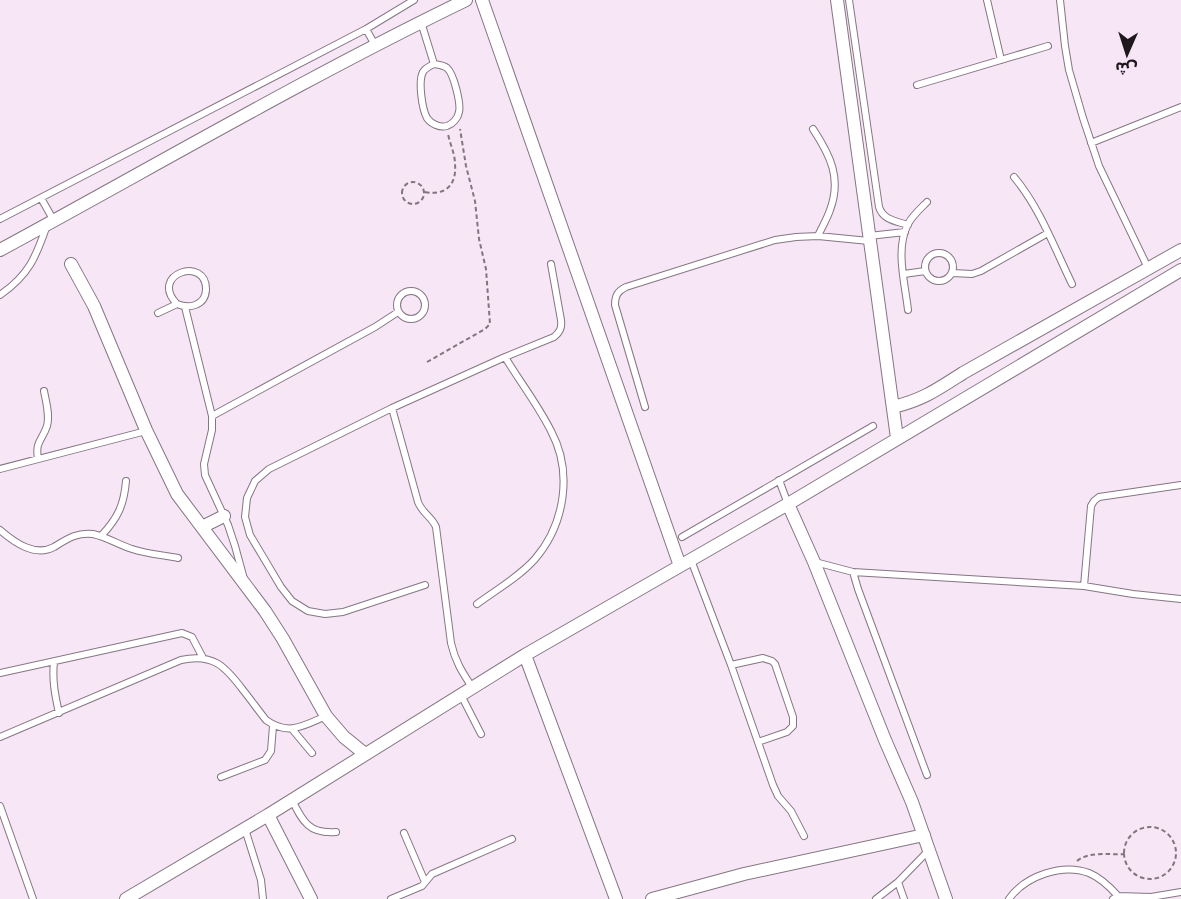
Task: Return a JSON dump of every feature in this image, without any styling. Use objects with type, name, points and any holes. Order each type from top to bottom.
[{"type":"street","points":[[0,250],[375,45],[466,0]]},
{"type":"street","points":[[482,0],[685,563]]},
{"type":"street","points":[[837,0],[897,438]]},
{"type":"street","points":[[893,407],[921,399],[934,392],[963,373],[1181,250]]},
{"type":"street","points":[[72,264],[106,333],[146,430],[177,494],[265,611],[326,716],[344,737],[365,754]]},
{"type":"street","points":[[126,899],[268,815],[525,655],[788,504],[1181,270]]},
{"type":"street","points":[[788,504],[814,562],[924,835],[946,899]]},
{"type":"street","points":[[202,527],[224,516]]},
{"type":"street","points":[[525,655],[616,899]]},
{"type":"street","points":[[268,815],[311,899]]},
{"type":"street","points":[[652,899],[744,874],[924,835]]},
{"type":"lane","points":[[0,219],[366,28],[414,0]]},
{"type":"lane","points":[[849,0],[879,207],[884,217],[908,225]]},
{"type":"lane","points":[[987,0],[1001,60]]},
{"type":"lane","points":[[1060,0],[1069,70],[1091,143],[1099,166],[1148,268]]},
{"type":"lane","points":[[421,22],[434,64]]},
{"type":"lane","points":[[366,28],[375,45]]},
{"type":"lane","points":[[917,85],[1048,46]]},
{"type":"lane","points":[[434,64],[442,65],[452,75],[460,112],[457,118],[447,126],[440,126],[432,123],[424,111],[420,79],[423,72],[434,64]]},
{"type":"lane","points":[[1091,143],[1181,107]]},
{"type":"lane","points":[[813,129],[830,156],[834,174],[834,192],[830,209],[818,236]]},
{"type":"lane","points":[[1014,177],[1035,205],[1072,284]]},
{"type":"lane","points":[[0,295],[25,273],[36,256],[50,223],[41,198]]},
{"type":"lane","points":[[908,310],[902,248],[908,225],[927,202]]},
{"type":"lane","points":[[645,407],[615,305],[615,297],[619,290],[775,240],[818,236],[870,239],[905,232]]},
{"type":"lane","points":[[953,273],[972,274],[981,271],[1048,233]]},
{"type":"lane","points":[[938,253],[947,255],[953,263],[953,273],[941,282],[932,279],[925,271],[929,257],[938,253]]},
{"type":"lane","points":[[426,585],[343,612],[325,614],[308,611],[292,601],[281,587],[250,535],[245,517],[247,498],[255,481],[269,469],[393,408],[554,337],[559,333],[561,320],[551,264]]},
{"type":"lane","points":[[182,271],[198,274],[204,280],[205,296],[193,307],[185,308],[177,304],[171,298],[170,282],[182,271]]},
{"type":"lane","points":[[904,274],[925,271]]},
{"type":"lane","points":[[406,291],[419,292],[423,297],[424,310],[415,319],[402,317],[398,312],[397,300],[406,291]]},
{"type":"lane","points":[[158,313],[177,304]]},
{"type":"lane","points":[[185,308],[212,416],[205,475],[236,546],[245,585]]},
{"type":"lane","points":[[212,416],[375,327],[398,312]]},
{"type":"lane","points":[[477,604],[513,579],[534,560],[551,536],[561,509],[564,481],[558,447],[551,431],[505,357]]},
{"type":"lane","points":[[38,459],[36,450],[47,426],[48,418],[44,392]]},
{"type":"lane","points":[[393,408],[418,502],[423,511],[434,520],[436,527],[451,643],[459,666],[473,688]]},
{"type":"lane","points":[[682,537],[873,426]]},
{"type":"lane","points":[[0,469],[146,430]]},
{"type":"lane","points":[[779,480],[788,504]]},
{"type":"lane","points":[[101,536],[112,525],[120,511],[125,496],[126,481]]},
{"type":"lane","points":[[1084,586],[1091,506],[1094,501],[1099,497],[1181,485]]},
{"type":"lane","points":[[0,530],[19,544],[40,551],[81,534],[101,536],[132,549],[178,558]]},
{"type":"lane","points":[[814,562],[853,572],[1084,586],[1181,599]]},
{"type":"lane","points":[[685,563],[731,665],[775,791],[791,812],[804,836]]},
{"type":"lane","points":[[853,572],[927,775]]},
{"type":"lane","points":[[0,673],[182,633],[192,637],[203,658]]},
{"type":"lane","points":[[0,737],[181,660],[192,658],[203,658],[223,666],[273,726],[292,729],[326,716]]},
{"type":"lane","points":[[731,665],[763,658],[772,661],[778,668],[793,717],[793,726],[787,732],[758,742]]},
{"type":"lane","points":[[54,662],[54,694],[59,713]]},
{"type":"lane","points":[[461,695],[482,734]]},
{"type":"lane","points":[[221,777],[266,760],[271,750],[273,726]]},
{"type":"lane","points":[[292,729],[312,753]]},
{"type":"lane","points":[[292,800],[309,827],[326,833],[336,832]]},
{"type":"lane","points":[[0,806],[33,899]]},
{"type":"lane","points":[[245,828],[261,880],[263,899]]},
{"type":"lane","points":[[404,833],[425,882]]},
{"type":"lane","points":[[391,899],[419,888],[432,873],[512,839]]},
{"type":"lane","points":[[876,899],[898,882],[929,849]]},
{"type":"lane","points":[[1009,899],[1015,890],[1044,874],[1074,869],[1100,879],[1110,887],[1115,898],[1151,897],[1181,892]]},
{"type":"lane","points":[[898,882],[904,899]]},
{"type":"path","points":[[428,362],[490,324],[486,269],[479,239],[475,201],[457,118]]},
{"type":"path","points":[[425,192],[439,193],[445,190],[454,176],[456,165],[447,126]]},
{"type":"path","points":[[413,182],[421,184],[425,192],[422,200],[414,204],[406,201],[402,193],[405,185],[413,182]]},
{"type":"path","points":[[1148,826],[1168,833],[1179,851],[1170,871],[1158,878],[1143,878],[1136,875],[1125,862],[1126,841],[1135,831],[1148,826]]},
{"type":"path","points":[[1074,869],[1082,857],[1124,854]]}]
